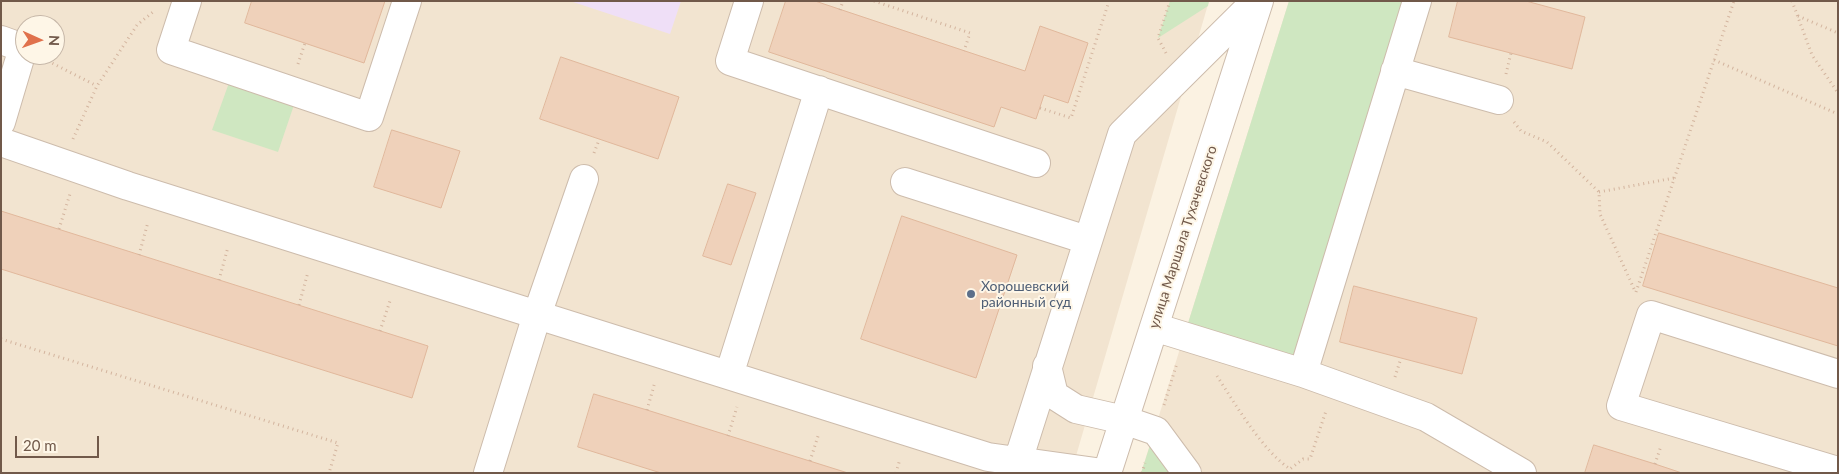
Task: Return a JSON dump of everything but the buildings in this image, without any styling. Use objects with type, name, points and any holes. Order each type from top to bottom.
[{"type":"street","points":[[187,1],[170,50],[369,117],[407,1]]},
{"type":"street","points":[[749,1],[730,61],[1036,163]]},
{"type":"street","points":[[1018,461],[1122,134],[1258,1]]},
{"type":"street","name":"улица Маршала Тухачевского","points":[[1107,473],[1258,1]]},
{"type":"street","points":[[1303,373],[1416,1]]},
{"type":"street","points":[[1,40],[23,48],[1,122]]},
{"type":"street","points":[[1395,71],[1499,100]]},
{"type":"street","points":[[729,375],[819,90]]},
{"type":"street","points":[[1,142],[157,195],[988,457],[1103,473]]},
{"type":"street","points":[[488,473],[537,315],[584,179]]},
{"type":"street","points":[[906,182],[1088,240]]},
{"type":"street","points":[[1838,374],[1651,315],[1621,406],[1838,471]]},
{"type":"street","points":[[1154,328],[1303,373],[1426,416],[1522,473]]},
{"type":"street","points":[[1047,366],[1054,395],[1076,409],[1124,420],[1156,431],[1187,473]]},
{"type":"path","points":[[840,10],[843,1]]},
{"type":"path","points":[[874,1],[970,32],[964,51]]},
{"type":"path","points":[[1040,108],[1071,118],[1109,1]]},
{"type":"path","points":[[1170,1],[1158,38],[1178,79]]},
{"type":"path","points":[[1636,291],[1734,1]]},
{"type":"path","points":[[1792,1],[1812,54],[1838,93]]},
{"type":"path","points":[[59,229],[70,166],[97,86],[137,25],[159,7]]},
{"type":"path","points":[[1798,16],[1838,34]]},
{"type":"path","points":[[1714,60],[1838,114]]},
{"type":"path","points":[[57,65],[97,86]]},
{"type":"path","points":[[1499,100],[1521,131],[1548,142],[1599,192],[1600,214],[1636,291],[1651,315]]},
{"type":"path","points":[[1599,192],[1674,178]]},
{"type":"path","points":[[138,255],[157,195]]},
{"type":"path","points":[[219,280],[236,220]]},
{"type":"path","points":[[299,305],[316,245]]},
{"type":"path","points":[[380,331],[399,271]]},
{"type":"path","points":[[1,339],[338,442],[329,473]]},
{"type":"path","points":[[1214,371],[1255,432],[1279,461],[1290,471],[1303,459],[1310,459],[1335,384]]},
{"type":"shaded area","points":[[1,1],[1209,1],[1071,473],[1,473]]},
{"type":"shaded area","points":[[570,1],[681,1],[670,34]]},
{"type":"shaded area","points":[[1289,1],[1838,1],[1838,473],[1141,473]]},
{"type":"green space","points":[[1170,1],[1209,1],[1208,6],[1158,38]]},
{"type":"green space","points":[[1289,1],[1417,1],[1303,373],[1184,336]]},
{"type":"green space","points":[[230,80],[295,102],[278,152],[212,130]]},
{"type":"green space","points":[[1153,436],[1180,473],[1141,473]]},
{"type":"place","name":"Хорошевский районный суд","points":[[971,294]]}]
